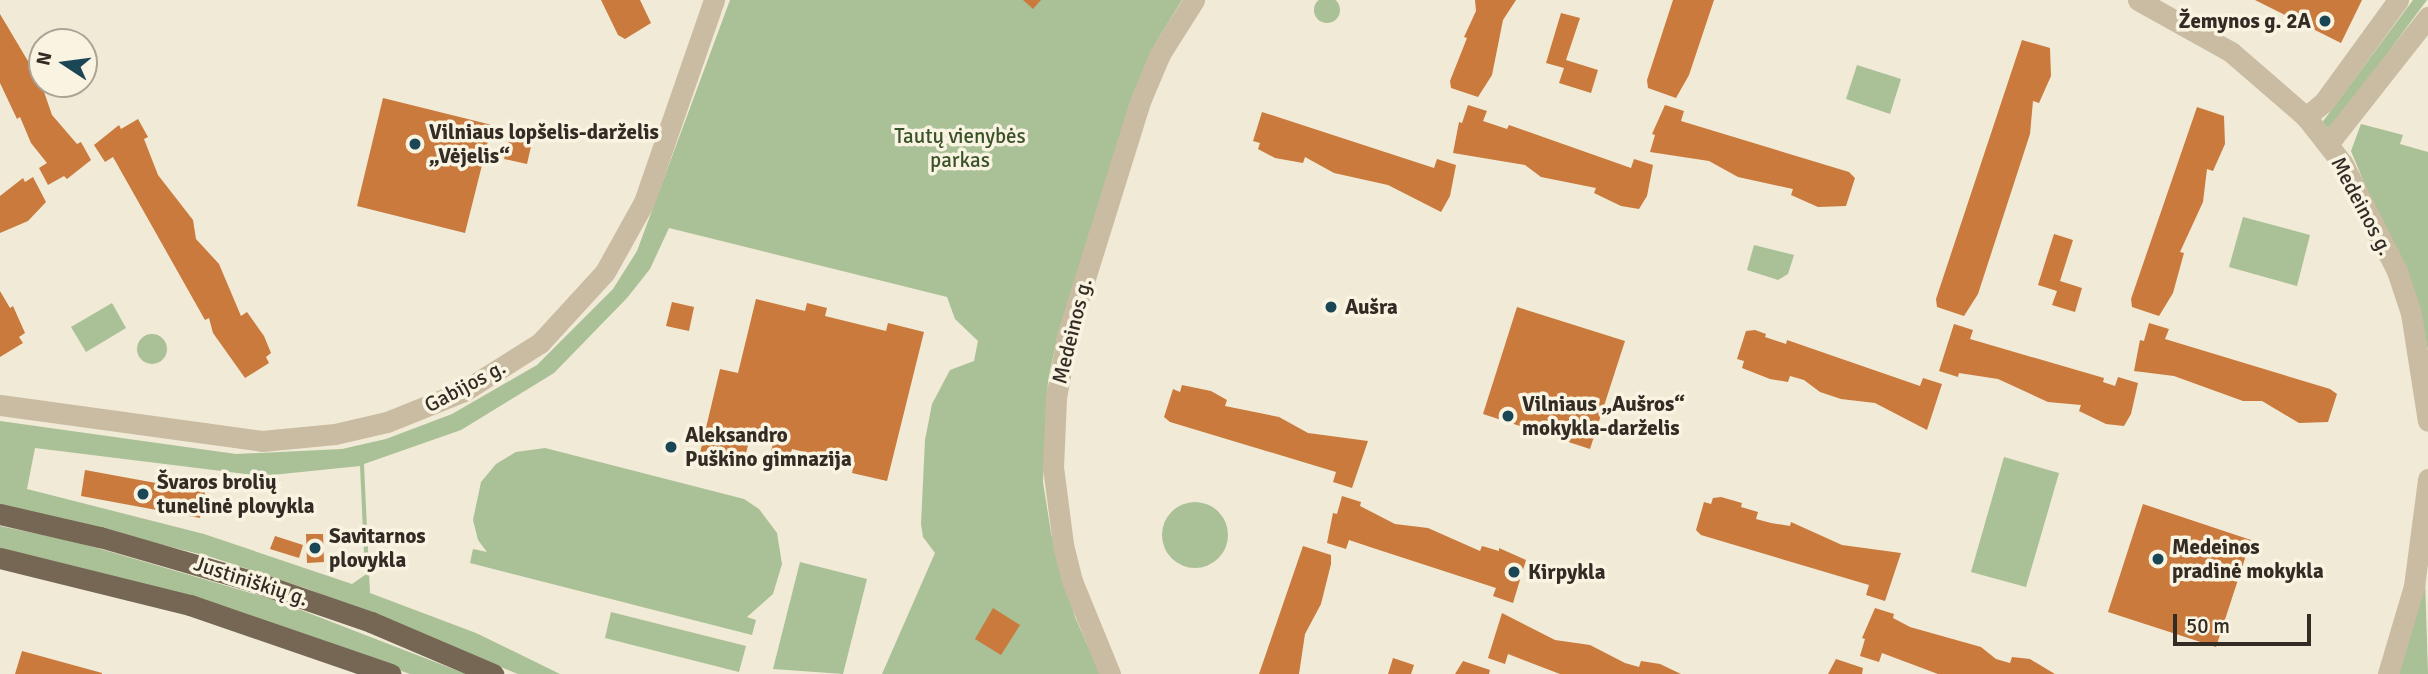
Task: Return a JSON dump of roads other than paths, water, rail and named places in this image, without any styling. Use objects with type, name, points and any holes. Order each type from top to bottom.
[{"type":"main road","name":"Justiniškių g.","points":[[0,514],[100,537],[258,583],[371,622],[493,674]]},
{"type":"main road","name":"Justiniškių g.","points":[[0,558],[190,605],[390,674]]},
{"type":"street","name":"Gabijos g.","points":[[0,405],[262,441],[335,434],[387,422],[464,391],[540,342],[605,272],[644,202],[714,0]]},
{"type":"street","name":"Medeinos g.","points":[[1110,674],[1080,603],[1063,544],[1054,467],[1056,398],[1067,335],[1141,99],[1160,54],[1194,0]]},
{"type":"street","name":"Medeinos g.","points":[[2138,0],[2223,46],[2306,117],[2328,144],[2367,208],[2397,271],[2420,348],[2428,421]]},
{"type":"street","points":[[2306,117],[2324,102],[2398,0]]},
{"type":"street","points":[[2328,144],[2428,16]]},
{"type":"street","points":[[2388,674],[2414,586],[2428,480]]},
{"type":"place","name":"Žemynos g. 2A","points":[[2325,21]]},
{"type":"place","name":"Vilniaus lopšelis-darželis „Vėjelis“","points":[[415,144]]},
{"type":"place","name":"Aušra","points":[[1331,307]]},
{"type":"place","name":"Vilniaus „Aušros“ mokykla-darželis","points":[[1508,416]]},
{"type":"place","name":"Aleksandro Puškino gimnazija","points":[[671,447]]},
{"type":"place","name":"Švaros brolių tunelinė plovykla","points":[[143,494]]},
{"type":"place","name":"Savitarnos plovykla","points":[[315,548]]},
{"type":"place","name":"Medeinos pradinė mokykla","points":[[2158,559]]},
{"type":"place","name":"Kirpykla","points":[[1514,572]]},
{"type":"park label","name":"Tautų vienybės parkas","points":[[960,148]]}]
